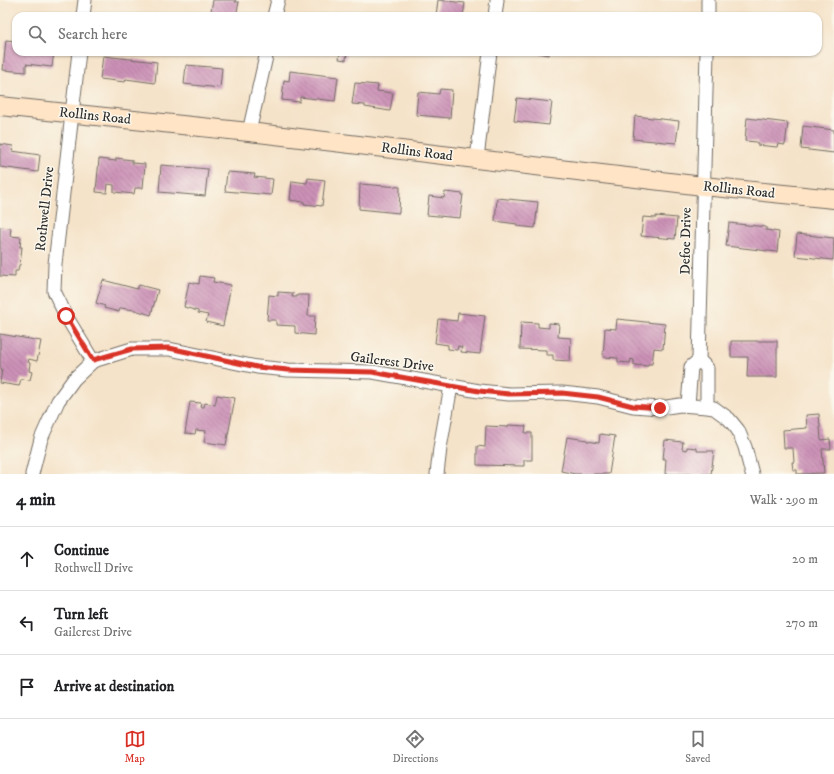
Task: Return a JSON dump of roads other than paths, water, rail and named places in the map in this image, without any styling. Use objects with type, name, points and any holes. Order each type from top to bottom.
[{"type":"street","points":[[84,12],[85,0]]},
{"type":"street","points":[[275,12],[278,0]]},
{"type":"street","points":[[496,12],[497,0]]},
{"type":"street","points":[[708,0],[708,12]]},
{"type":"street","name":"Rothwell Drive","points":[[78,56],[55,264],[54,291],[66,316],[93,360]]},
{"type":"street","points":[[249,132],[265,56]]},
{"type":"street","points":[[477,158],[490,56]]},
{"type":"street","name":"Defoe Drive","points":[[707,56],[699,360],[707,368],[707,407]]},
{"type":"street","name":"Rollins Road","points":[[0,106],[249,132],[703,186],[834,199]]},
{"type":"street","name":"Gailcrest Drive","points":[[93,360],[132,349],[169,348],[257,367],[288,370],[372,372],[451,386],[509,394],[562,393],[598,397],[633,406],[660,408],[688,405],[707,407]]},
{"type":"street","points":[[32,474],[41,439],[58,401],[74,378],[93,360]]},
{"type":"street","name":"Defoe Drive","points":[[688,405],[691,366],[699,360]]},
{"type":"street","points":[[437,474],[451,386]]},
{"type":"street","points":[[707,407],[714,408],[729,419],[738,430],[745,447],[752,474]]}]
